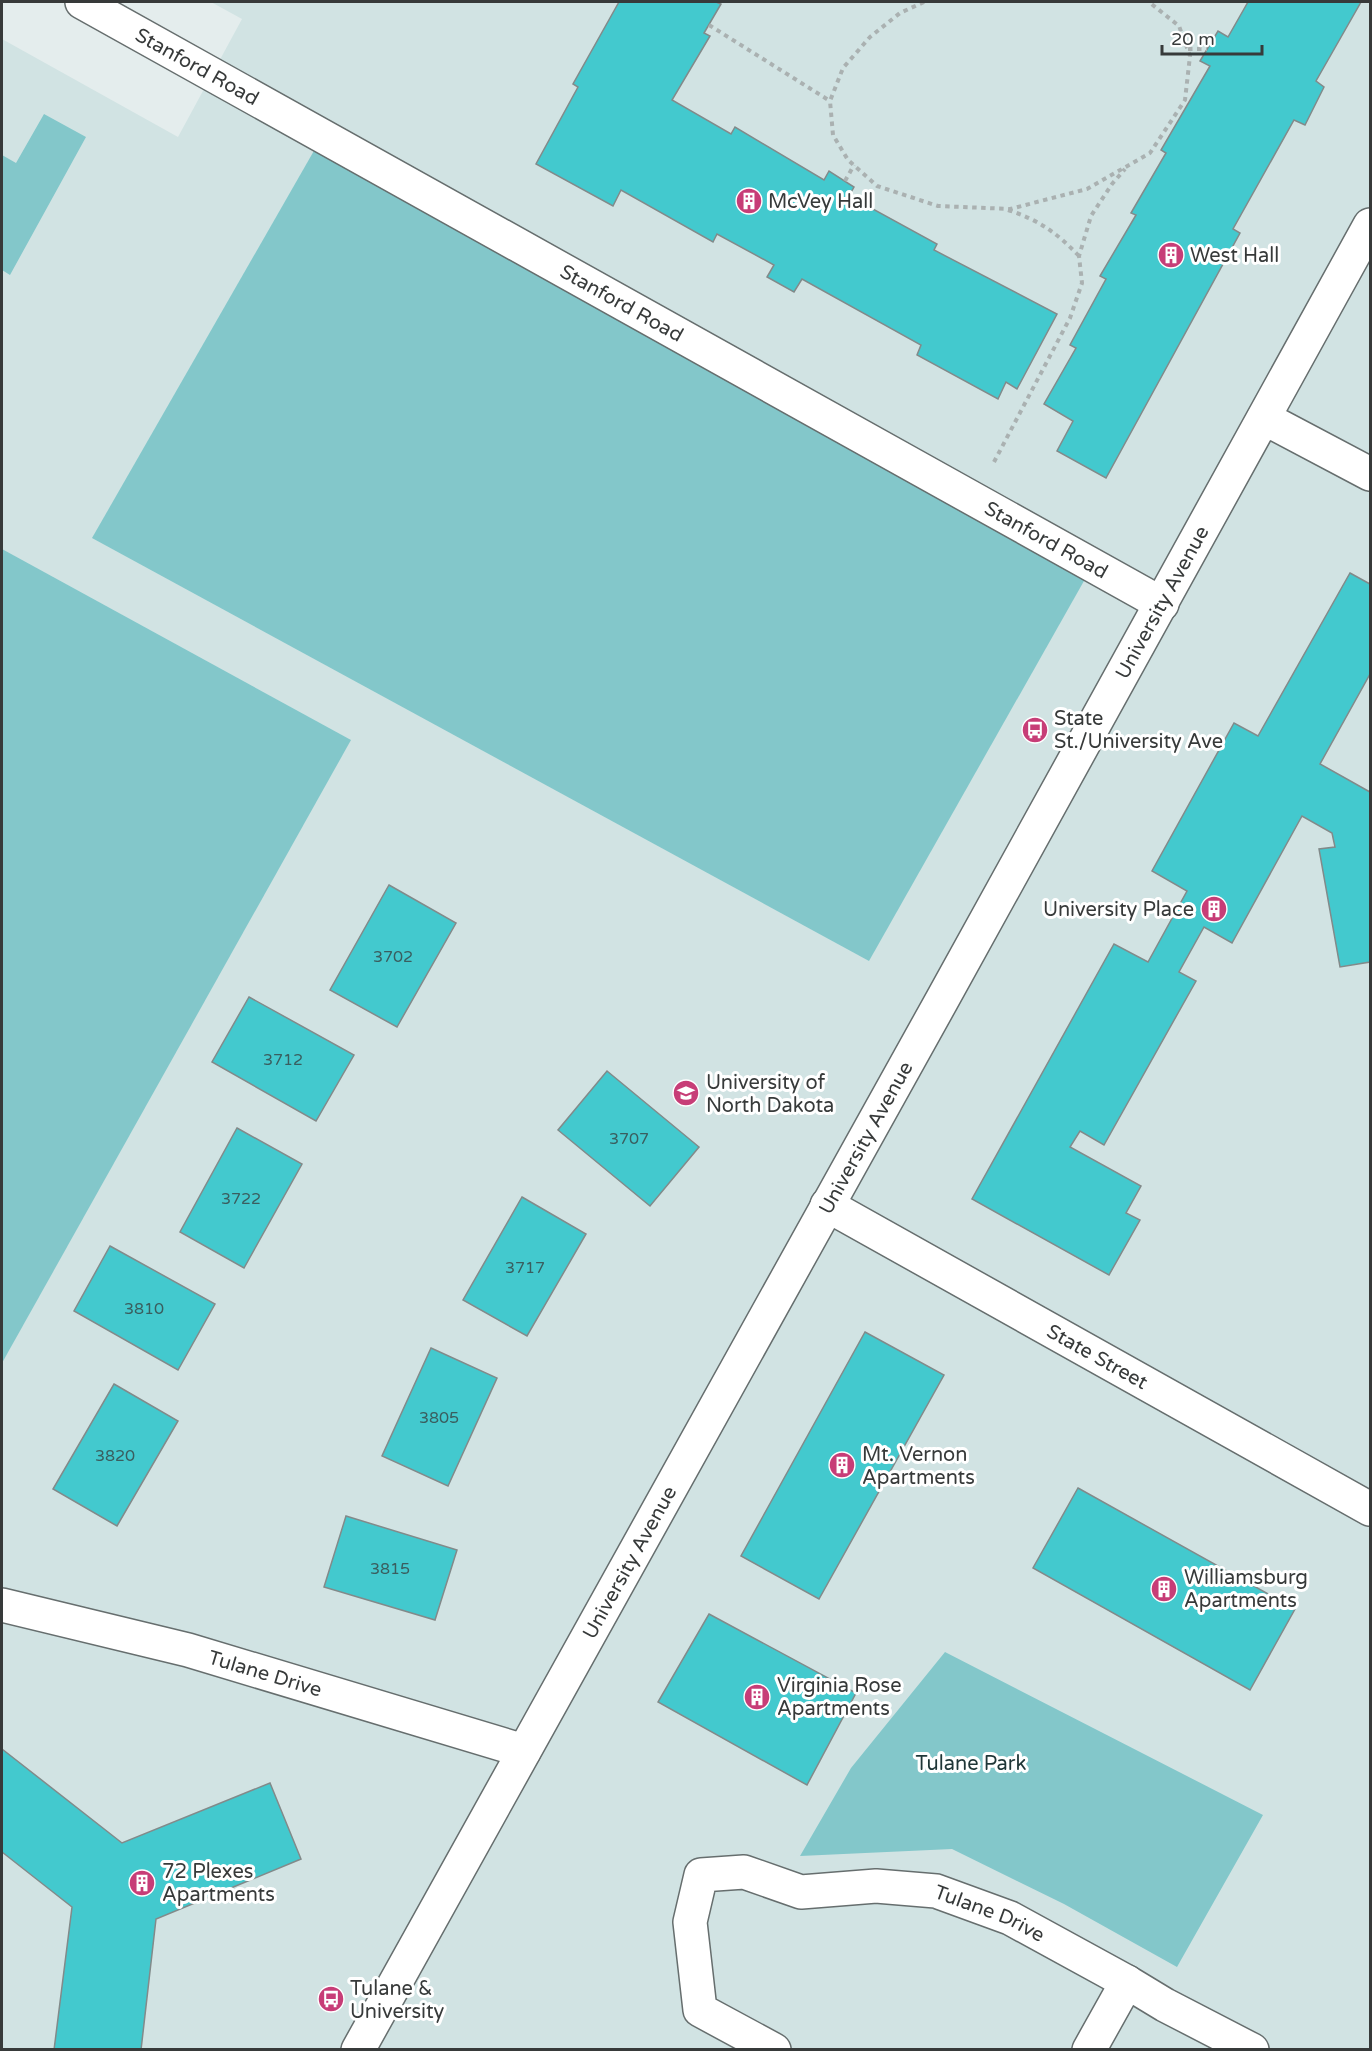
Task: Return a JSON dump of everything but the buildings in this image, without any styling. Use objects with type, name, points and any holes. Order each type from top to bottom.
[{"type":"street","name":"Stanford Road","points":[[82,2],[1162,604]]},
{"type":"street","name":"University Avenue","points":[[358,2049],[1371,225]]},
{"type":"street","points":[[1264,418],[1371,474]]},
{"type":"street","name":"State Street","points":[[827,1205],[1371,1509]]},
{"type":"street","name":"Tulane Drive","points":[[2,1605],[188,1650],[524,1751]]},
{"type":"street","name":"Tulane Drive","points":[[774,2049],[700,2010],[690,1922],[701,1875],[744,1872],[801,1892],[876,1886],[936,1891],[1010,1918],[1165,2005],[1252,2049]]},
{"type":"street","points":[[1089,2049],[1127,1982]]},
{"type":"path","points":[[924,2],[900,13],[870,37],[843,68],[830,100],[832,135],[848,160],[877,186],[938,206],[1010,209],[1087,189],[1150,153],[1185,100],[1190,56],[1179,26],[1149,2]]},
{"type":"path","points":[[709,25],[830,100]]},
{"type":"path","points":[[1188,49],[1207,49]]},
{"type":"path","points":[[845,181],[854,165]]},
{"type":"path","points":[[994,462],[1070,318],[1082,283],[1079,256],[1091,216],[1112,184],[1129,165]]},
{"type":"path","points":[[1002,208],[1031,217],[1060,236],[1079,256]]},
{"type":"shaded area","name":"University of North Dakota","points":[[211,2],[1370,2],[1370,2049],[2,2049],[2,39],[178,137],[242,19]]},
{"type":"green space","points":[[44,114],[86,137],[10,275],[2,270],[2,155],[16,163]]},
{"type":"green space","points":[[323,135],[1093,565],[869,961],[92,538]]},
{"type":"green space","points":[[2,549],[351,740],[2,1363]]},
{"type":"green space","name":"Tulane Park","points":[[945,1652],[1263,1815],[1177,1967],[1064,1904],[952,1849],[800,1856],[851,1768]]},
{"type":"place","name":"McVey Hall","points":[[749,201]]},
{"type":"place","name":"West Hall","points":[[1171,255]]},
{"type":"place","name":"State St./University Ave","points":[[1035,730]]},
{"type":"place","name":"University Place","points":[[1214,909]]},
{"type":"place","name":"University of North Dakota","points":[[686,1093]]},
{"type":"place","name":"Mt. Vernon Apartments","points":[[842,1465]]},
{"type":"place","name":"Williamsburg Apartments","points":[[1164,1589]]},
{"type":"place","name":"Virginia Rose Apartments","points":[[757,1697]]},
{"type":"place","name":"72 Plexes Apartments","points":[[142,1883]]},
{"type":"place","name":"Tulane & University","points":[[331,1999]]}]
